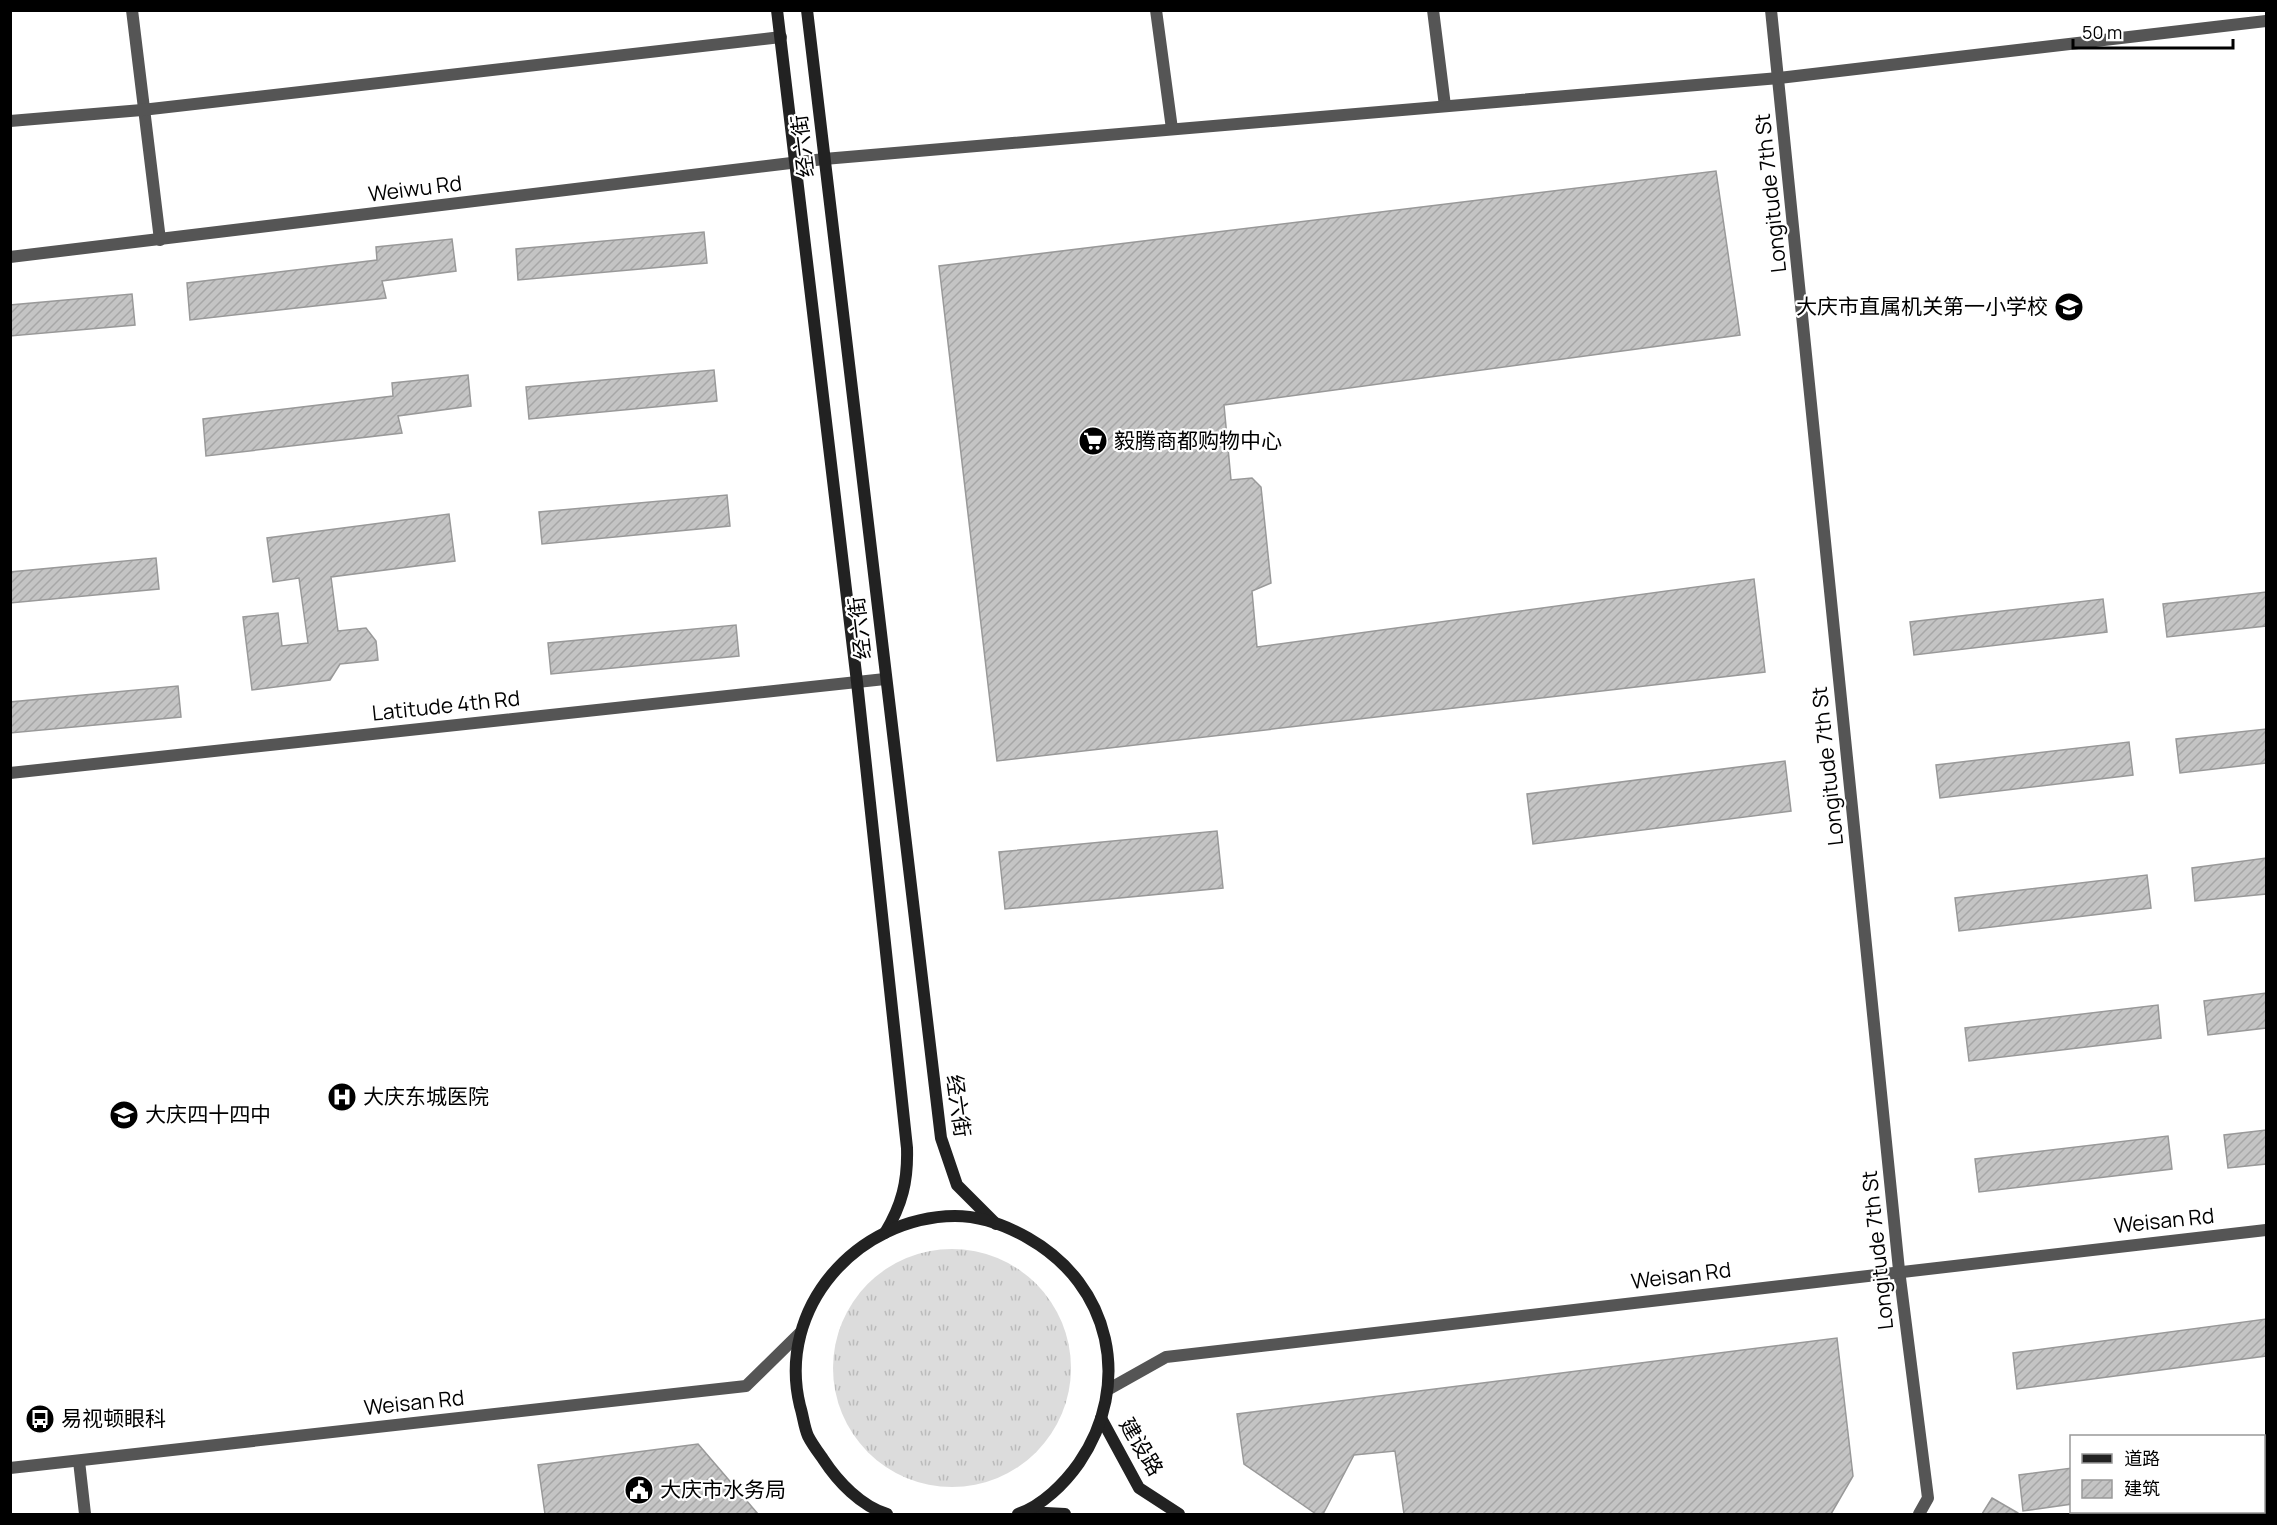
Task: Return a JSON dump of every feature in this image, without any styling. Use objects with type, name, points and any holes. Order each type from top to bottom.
[{"type":"main road","name":"经六街","points":[[777,10],[857,682],[907,1148],[908,1177],[903,1197],[885,1233]]},
{"type":"main road","name":"经六街","points":[[807,10],[941,1138],[957,1185],[996,1224]]},
{"type":"main road","points":[[887,1515],[878,1511],[836,1479],[808,1436],[795,1385],[800,1333],[822,1286],[857,1248],[904,1224],[956,1216],[1007,1226],[1052,1252],[1087,1291],[1106,1338],[1109,1389],[1096,1438],[1067,1481],[1022,1513]]},
{"type":"main road","name":"建设路","points":[[1101,1418],[1139,1488],[1179,1515]]},
{"type":"main road","points":[[1022,1513],[1065,1515]]},
{"type":"street","points":[[132,10],[142,110],[160,240]]},
{"type":"street","points":[[1156,10],[1172,129]]},
{"type":"street","points":[[1433,10],[1445,106]]},
{"type":"street","name":"Longitude 7th St","points":[[1771,10],[1899,1270],[1928,1498],[1919,1515]]},
{"type":"street","name":"Weiwu Rd","points":[[10,257],[824,159],[1779,78],[2266,21]]},
{"type":"street","points":[[10,121],[142,110],[781,37]]},
{"type":"street","name":"Latitude 4th Rd","points":[[10,773],[885,679]]},
{"type":"street","name":"Weisan Rd","points":[[1109,1389],[1166,1357],[1899,1270],[2266,1230]]},
{"type":"street","name":"Weisan Rd","points":[[10,1468],[746,1386],[800,1333]]},
{"type":"street","points":[[79,1461],[85,1515]]},
{"type":"green space","points":[[940,1249],[964,1249],[987,1254],[1008,1263],[1028,1276],[1044,1292],[1057,1312],[1066,1333],[1071,1368],[1069,1391],[1062,1414],[1044,1444],[1028,1460],[1008,1473],[987,1482],[964,1487],[940,1487],[917,1482],[896,1473],[876,1460],[860,1444],[847,1424],[838,1403],[833,1380],[833,1356],[838,1333],[847,1312],[860,1292],[876,1276],[896,1263],[917,1254]]},
{"type":"building","name":"毅腾商都购物中心","points":[[1716,171],[1740,335],[1224,405],[1231,480],[1252,478],[1261,487],[1271,583],[1252,591],[1257,647],[1754,579],[1765,672],[997,761],[939,266]]},
{"type":"building","points":[[704,232],[707,263],[518,280],[516,249]]},
{"type":"building","points":[[452,239],[456,271],[382,281],[386,298],[190,320],[187,283],[377,260],[376,247]]},
{"type":"building","points":[[132,294],[135,325],[10,336],[10,305]]},
{"type":"building","points":[[714,370],[717,401],[529,419],[526,387]]},
{"type":"building","points":[[468,375],[471,406],[398,416],[402,433],[206,456],[203,419],[393,396],[392,383]]},
{"type":"building","points":[[727,495],[730,526],[542,544],[539,512]]},
{"type":"building","points":[[449,514],[455,561],[331,577],[338,631],[366,628],[376,641],[378,660],[340,664],[330,680],[252,690],[243,617],[278,613],[282,646],[308,643],[299,578],[273,582],[267,538]]},
{"type":"building","points":[[156,558],[159,589],[10,603],[10,572]]},
{"type":"building","points":[[2266,592],[2266,626],[2167,637],[2163,604]]},
{"type":"building","points":[[2103,599],[2107,632],[1914,655],[1910,622]]},
{"type":"building","points":[[736,625],[739,656],[551,674],[548,643]]},
{"type":"building","points":[[178,686],[181,717],[10,733],[10,702]]},
{"type":"building","points":[[2266,729],[2266,763],[2180,773],[2176,739]]},
{"type":"building","points":[[2129,742],[2133,775],[1940,798],[1936,765]]},
{"type":"building","points":[[1785,761],[1791,811],[1533,844],[1527,794]]},
{"type":"building","points":[[1217,831],[1223,888],[1005,909],[999,852]]},
{"type":"building","points":[[2266,858],[2266,894],[2195,901],[2192,868]]},
{"type":"building","points":[[2147,875],[2151,908],[1959,931],[1955,898]]},
{"type":"building","points":[[2266,993],[2266,1028],[2208,1035],[2204,1001]]},
{"type":"building","points":[[2158,1005],[2161,1038],[1969,1061],[1965,1028]]},
{"type":"building","points":[[2266,1130],[2266,1164],[2228,1168],[2224,1135]]},
{"type":"building","points":[[2168,1136],[2172,1169],[1979,1192],[1975,1159]]},
{"type":"building","points":[[2266,1319],[2266,1356],[2017,1389],[2013,1353]]},
{"type":"building","points":[[1837,1338],[1853,1476],[1831,1514],[1404,1514],[1395,1451],[1354,1455],[1323,1514],[1316,1514],[1244,1464],[1237,1414]]},
{"type":"building","points":[[2265,1442],[2266,1442],[2265,1480]]},
{"type":"building","name":"大庆市水务局","points":[[698,1444],[758,1514],[545,1514],[538,1465]]},
{"type":"building","points":[[2070,1468],[2070,1504],[2023,1511],[2019,1475]]},
{"type":"building","points":[[1992,1498],[2018,1513],[2018,1514],[1982,1514]]},
{"type":"place","name":"大庆市直属机关第一小学校","points":[[2069,307]]},
{"type":"place","name":"毅腾商都购物中心","points":[[1093,441]]},
{"type":"place","name":"大庆东城医院","points":[[342,1097]]},
{"type":"place","name":"大庆四十四中","points":[[124,1115]]},
{"type":"place","name":"易视顿眼科","points":[[40,1419]]},
{"type":"place","name":"大庆市水务局","points":[[639,1490]]}]
